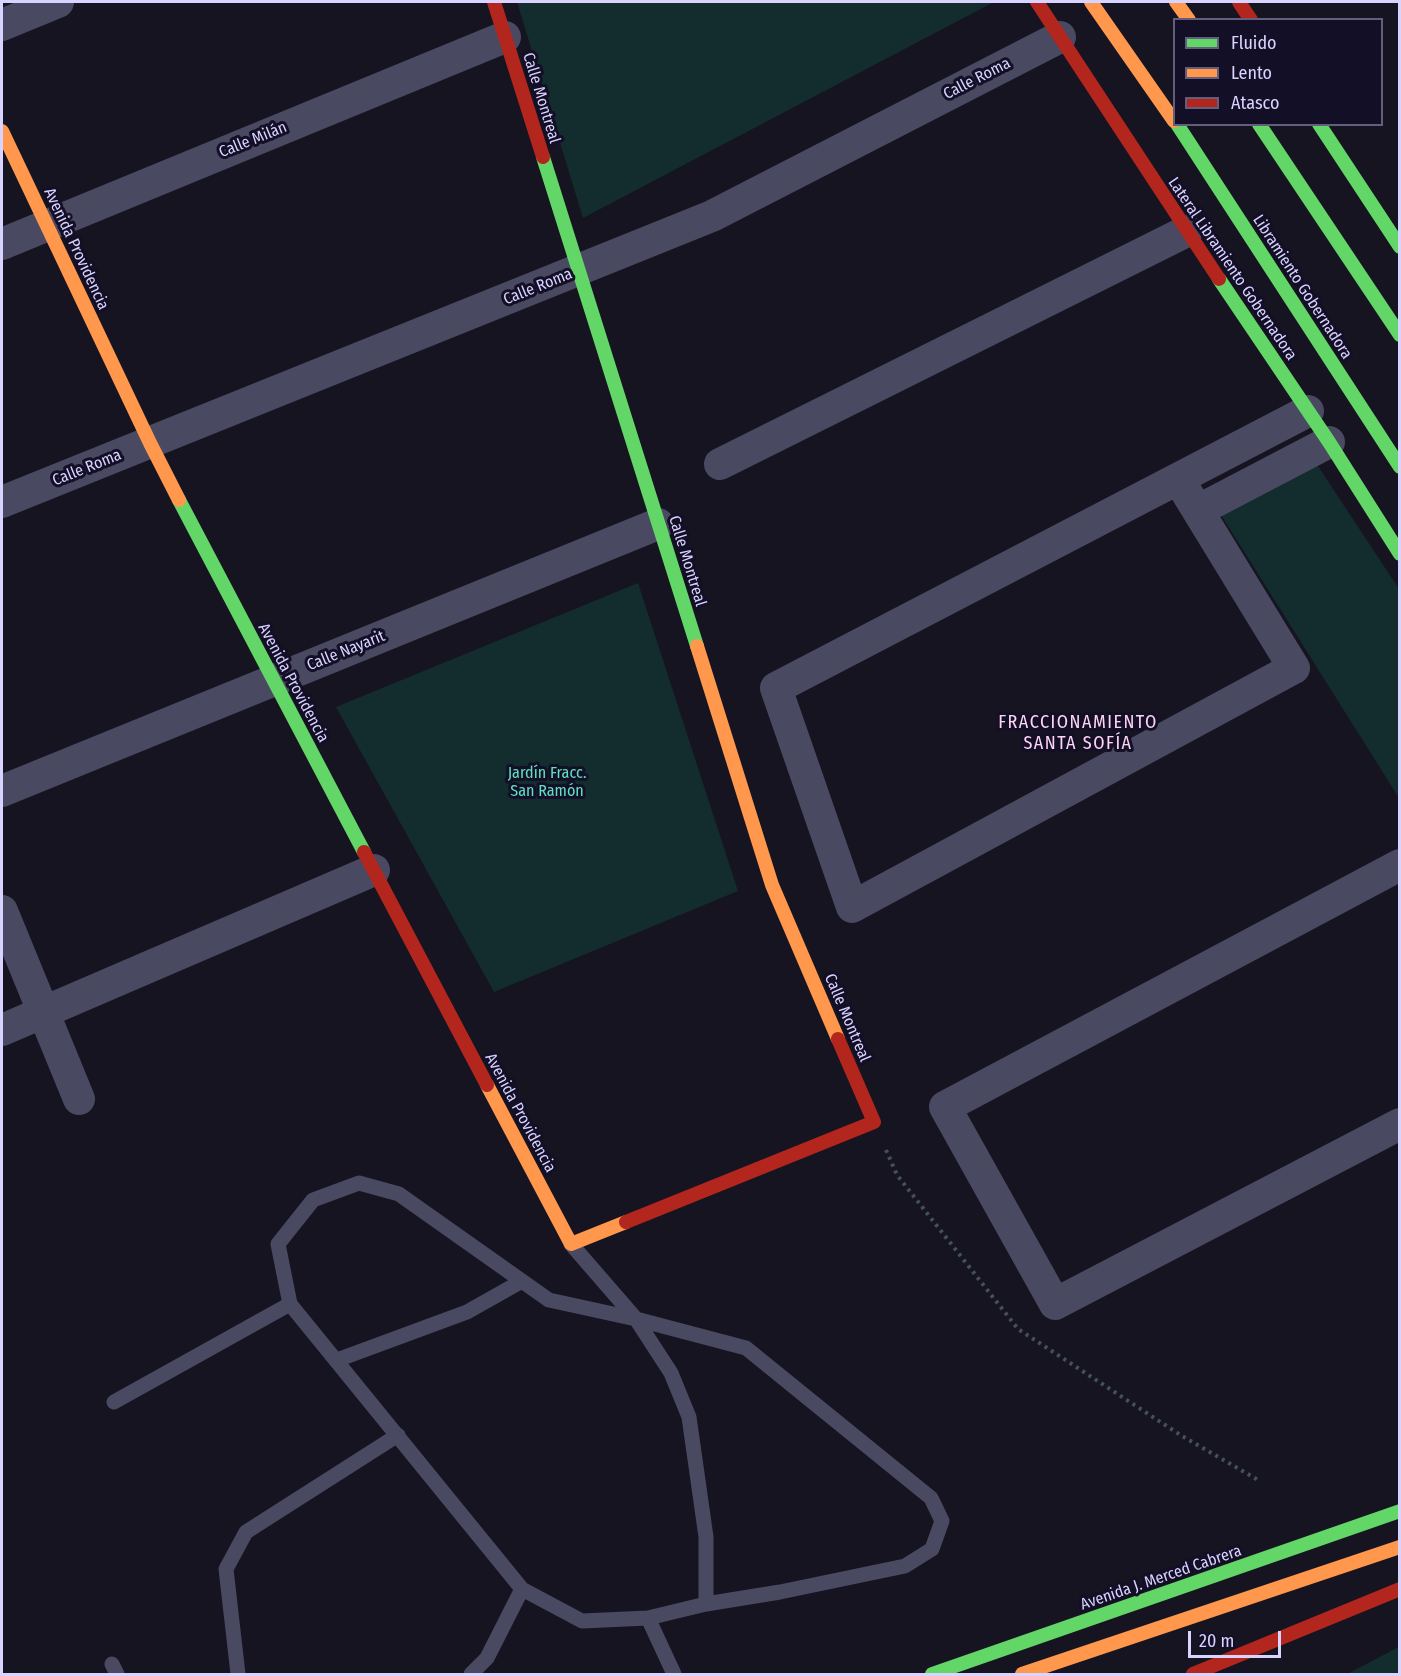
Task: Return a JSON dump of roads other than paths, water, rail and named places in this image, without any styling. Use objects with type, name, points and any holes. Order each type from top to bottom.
[{"type":"main road","name":"Calle Montreal","points":[[494,2],[772,885],[874,1122],[571,1244]]},
{"type":"main road","name":"Lateral Libramiento Gobernadora","points":[[1037,2],[1329,442],[1400,554]]},
{"type":"main road","name":"Libramiento Gobernadora","points":[[1091,2],[1173,119]]},
{"type":"main road","points":[[1176,2],[1188,18]]},
{"type":"main road","points":[[1189,2],[1196,18]]},
{"type":"main road","points":[[1239,2],[1250,18]]},
{"type":"main road","name":"Libramiento Gobernadora","points":[[1178,126],[1400,467]]},
{"type":"main road","points":[[1260,126],[1400,336]]},
{"type":"main road","points":[[1320,126],[1400,247]]},
{"type":"main road","name":"Avenida Providencia","points":[[2,131],[150,443],[571,1244]]},
{"type":"main road","name":"Avenida J. Merced Cabrera","points":[[932,1674],[1400,1512]]},
{"type":"main road","points":[[1022,1674],[1400,1547]]},
{"type":"main road","points":[[1193,1674],[1400,1589]]},
{"type":"street","points":[[2,25],[58,2]]},
{"type":"street","name":"Calle Milán","points":[[2,244],[505,37]]},
{"type":"street","name":"Calle Roma","points":[[2,502],[712,216],[1060,37]]},
{"type":"street","points":[[720,464],[1187,231]]},
{"type":"street","points":[[1179,480],[1294,668],[852,907],[776,688],[1308,411]]},
{"type":"street","points":[[1199,510],[1329,442]]},
{"type":"street","name":"Calle Nayarit","points":[[2,791],[658,524]]},
{"type":"street","points":[[1400,865],[945,1107],[1055,1304],[1400,1124]]},
{"type":"street","points":[[2,1030],[374,870]]},
{"type":"street","points":[[2,911],[79,1099]]},
{"type":"lane","points":[[359,1183],[399,1194],[522,1281],[549,1300],[636,1319],[746,1348],[931,1498],[942,1521],[932,1549],[905,1566],[780,1592],[706,1604],[648,1618],[582,1621],[522,1589],[338,1360],[290,1304],[278,1244],[313,1200],[359,1183]]},
{"type":"lane","points":[[571,1244],[636,1319],[671,1373],[689,1417],[706,1536],[706,1604]]},
{"type":"lane","points":[[338,1360],[467,1312],[522,1281]]},
{"type":"lane","points":[[114,1402],[290,1304]]},
{"type":"lane","points":[[238,1674],[226,1569],[246,1532],[398,1435]]},
{"type":"lane","points":[[471,1674],[487,1658],[522,1589]]},
{"type":"lane","points":[[648,1618],[674,1674]]},
{"type":"district","name":"FRACCIONAMIENTO SANTA SOFÍA","points":[[1078,733]]},
{"type":"park label","name":"Jardín Fracc. San Ramón","points":[[547,783]]}]
